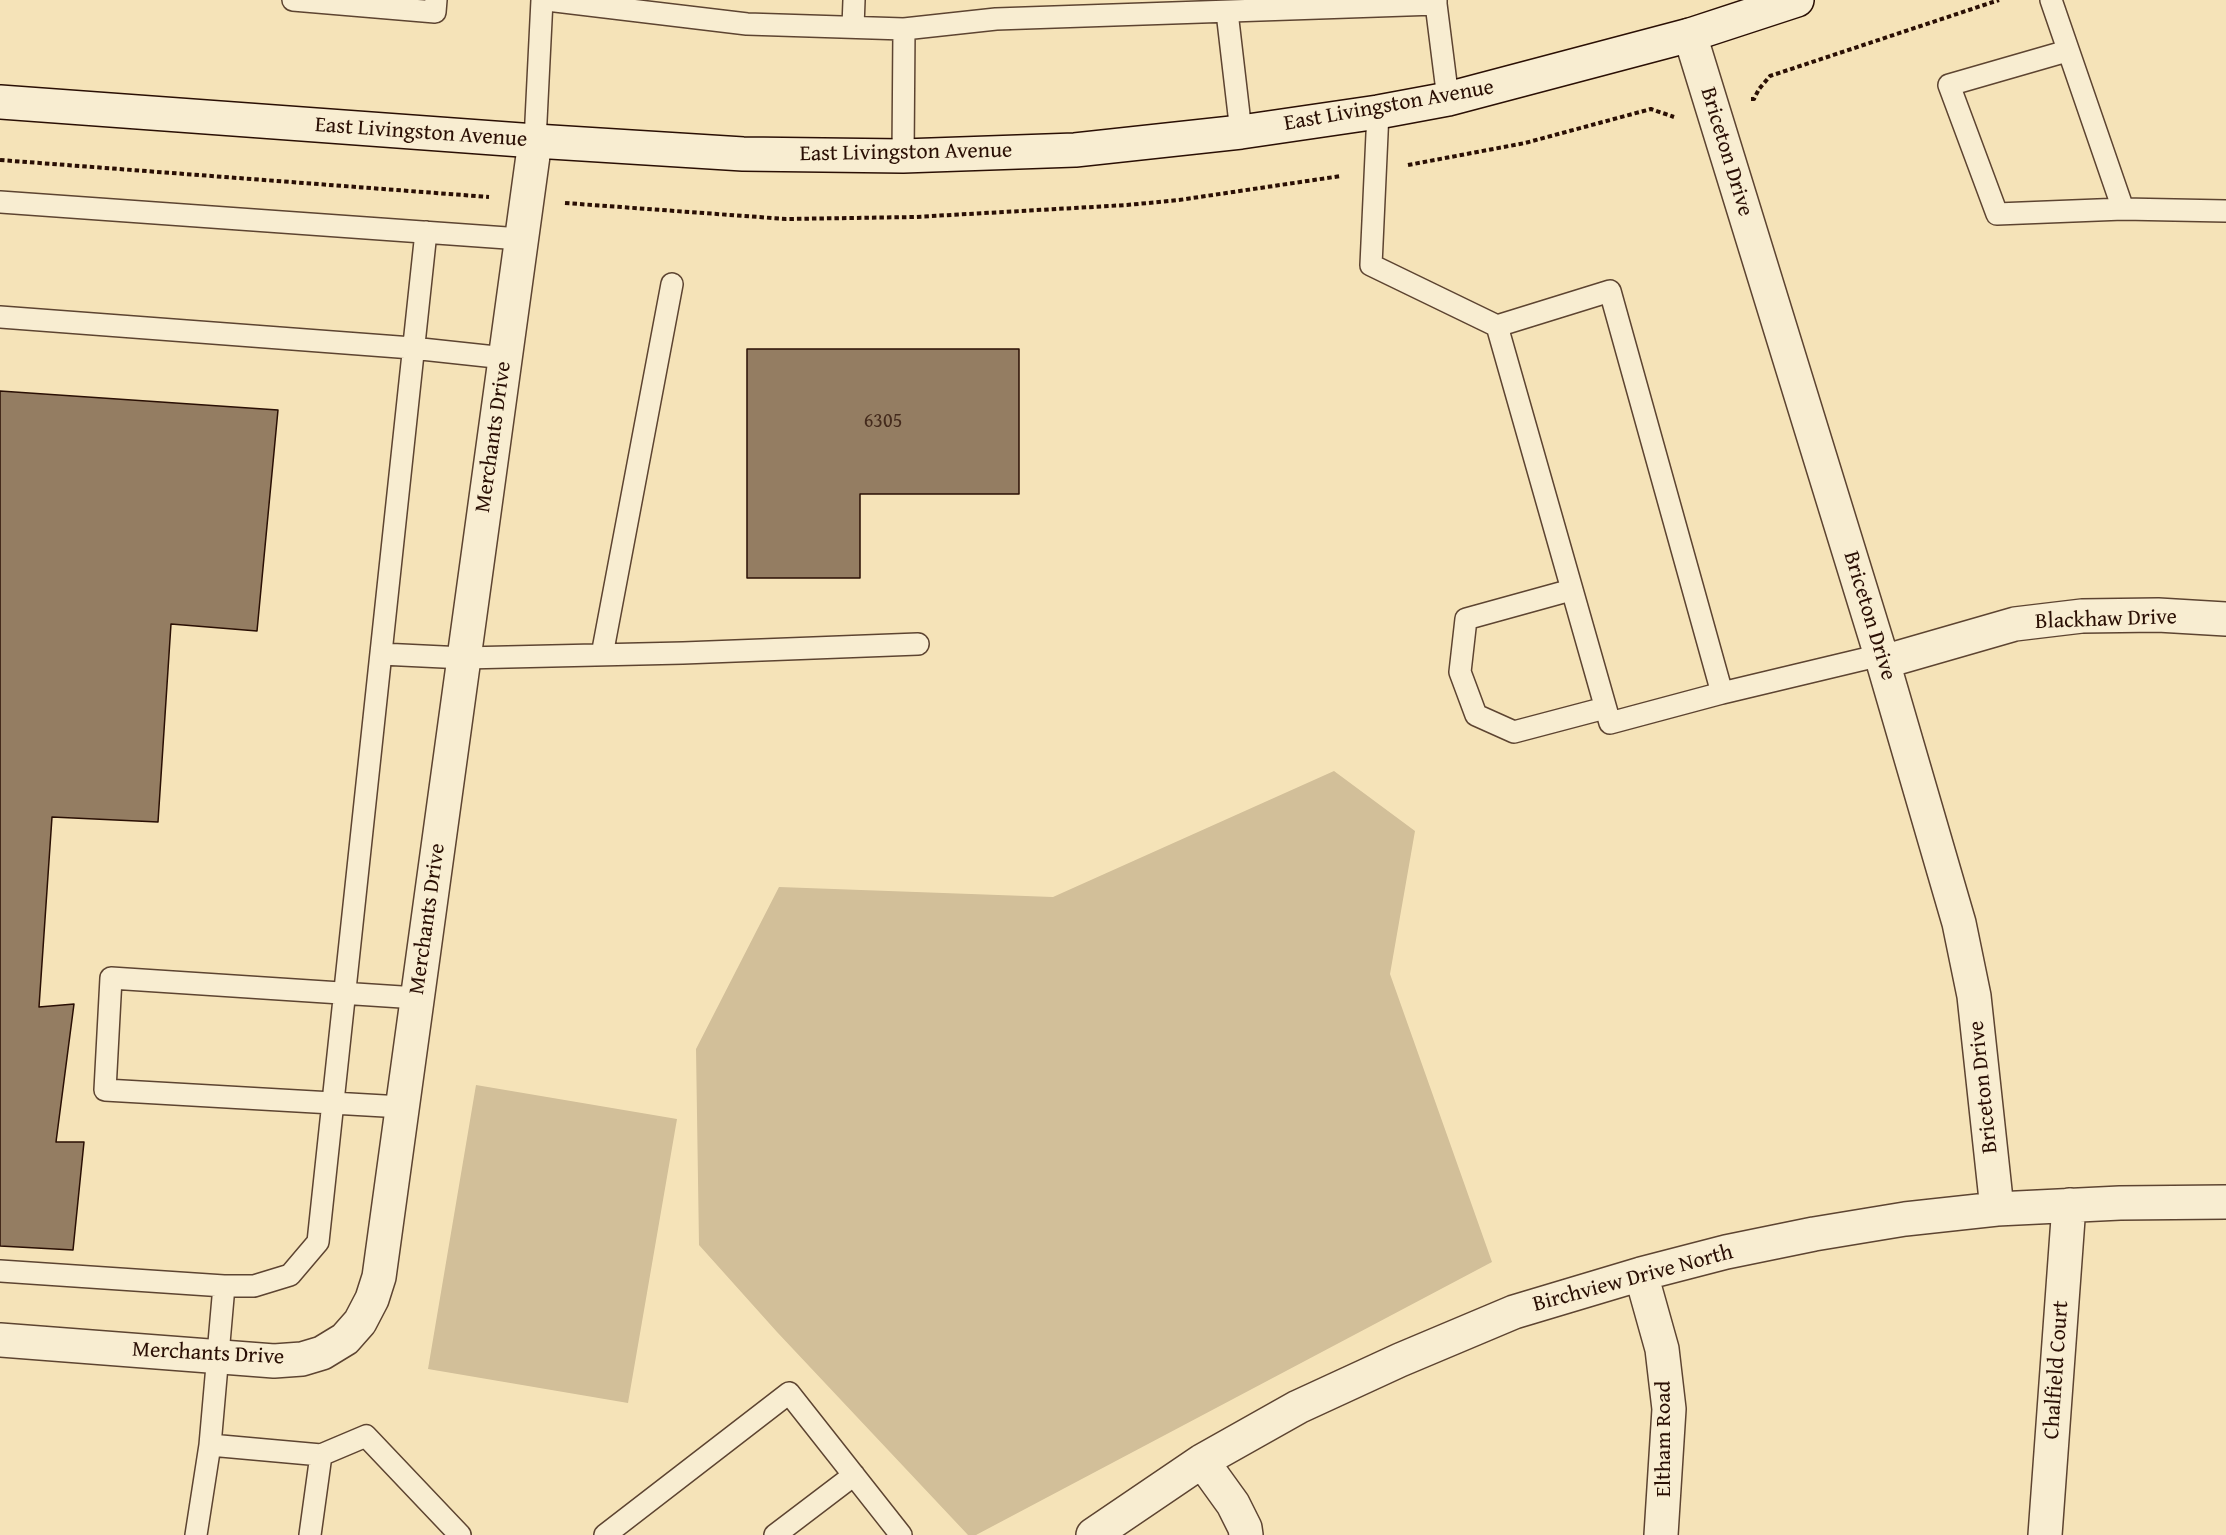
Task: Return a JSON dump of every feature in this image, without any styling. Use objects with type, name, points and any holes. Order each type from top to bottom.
[{"type":"street","name":"East Livingston Avenue","points":[[0,102],[743,154],[903,156],[1075,150],[1241,132],[1378,112],[1448,99],[1690,35],[1797,0]]},
{"type":"street","name":"Briceton Drive","points":[[1690,35],[1882,658],[1959,923],[1972,986],[1997,1209]]},
{"type":"street","name":"Merchants Drive","points":[[0,1340],[274,1361],[302,1359],[322,1353],[345,1339],[360,1322],[372,1299],[379,1277],[535,141]]},
{"type":"street","name":"Blackhaw Drive","points":[[1882,658],[2015,624],[2093,616],[2158,615],[2226,620]]},
{"type":"street","name":"Birchview Drive North","points":[[1094,1535],[1202,1461],[1298,1407],[1400,1360],[1514,1312],[1641,1274],[1726,1252],[1905,1219],[1997,1209],[2068,1205],[2226,1202]]},
{"type":"street","name":"Chalfield Court","points":[[2045,1535],[2068,1205]]},
{"type":"street","name":"Eltham Road","points":[[1641,1274],[1662,1349],[1668,1409],[1661,1535]]},
{"type":"street","points":[[1202,1461],[1233,1503],[1246,1535]]},
{"type":"lane","points":[[293,0],[435,12],[436,0]]},
{"type":"lane","points":[[535,141],[542,0]]},
{"type":"lane","points":[[547,0],[747,24],[904,29],[1068,9],[1227,12],[1436,2],[1448,99]]},
{"type":"lane","points":[[852,27],[854,0]]},
{"type":"lane","points":[[2051,0],[2123,209]]},
{"type":"lane","points":[[1227,12],[1241,132]]},
{"type":"lane","points":[[903,156],[904,29]]},
{"type":"lane","points":[[2067,51],[1949,85],[1996,214],[2123,209],[2226,211]]},
{"type":"lane","points":[[1378,112],[1371,265],[1497,326],[1610,291],[1722,693]]},
{"type":"lane","points":[[0,202],[521,238]]},
{"type":"lane","points":[[0,1271],[224,1287],[254,1287],[290,1275],[318,1242],[426,232]]},
{"type":"lane","points":[[602,655],[672,284]]},
{"type":"lane","points":[[0,317],[412,348],[505,358]]},
{"type":"lane","points":[[1497,326],[1610,723],[1722,693],[1882,658]]},
{"type":"lane","points":[[1571,590],[1466,619],[1460,672],[1476,715],[1514,732],[1605,708]]},
{"type":"lane","points":[[381,654],[464,658],[918,644]]},
{"type":"lane","points":[[402,1107],[105,1090],[111,978],[417,998]]},
{"type":"lane","points":[[196,1535],[210,1445],[224,1287]]},
{"type":"lane","points":[[605,1535],[789,1393],[901,1535]]},
{"type":"lane","points":[[210,1445],[321,1455],[366,1436],[460,1535]]},
{"type":"lane","points":[[310,1535],[321,1455]]},
{"type":"lane","points":[[775,1535],[854,1475]]},
{"type":"shaded area","points":[[1334,771],[1415,831],[1390,974],[1492,1262],[976,1535],[968,1535],[777,1332],[699,1245],[696,1049],[779,887],[1053,897]]},
{"type":"shaded area","points":[[476,1085],[677,1119],[628,1403],[428,1369]]},
{"type":"building","points":[[747,349],[1019,349],[1019,494],[860,494],[860,578],[747,578]]},
{"type":"building","points":[[0,391],[278,410],[257,631],[171,624],[158,822],[52,817],[39,1007],[74,1004],[56,1142],[84,1142],[73,1250],[0,1246]]}]
